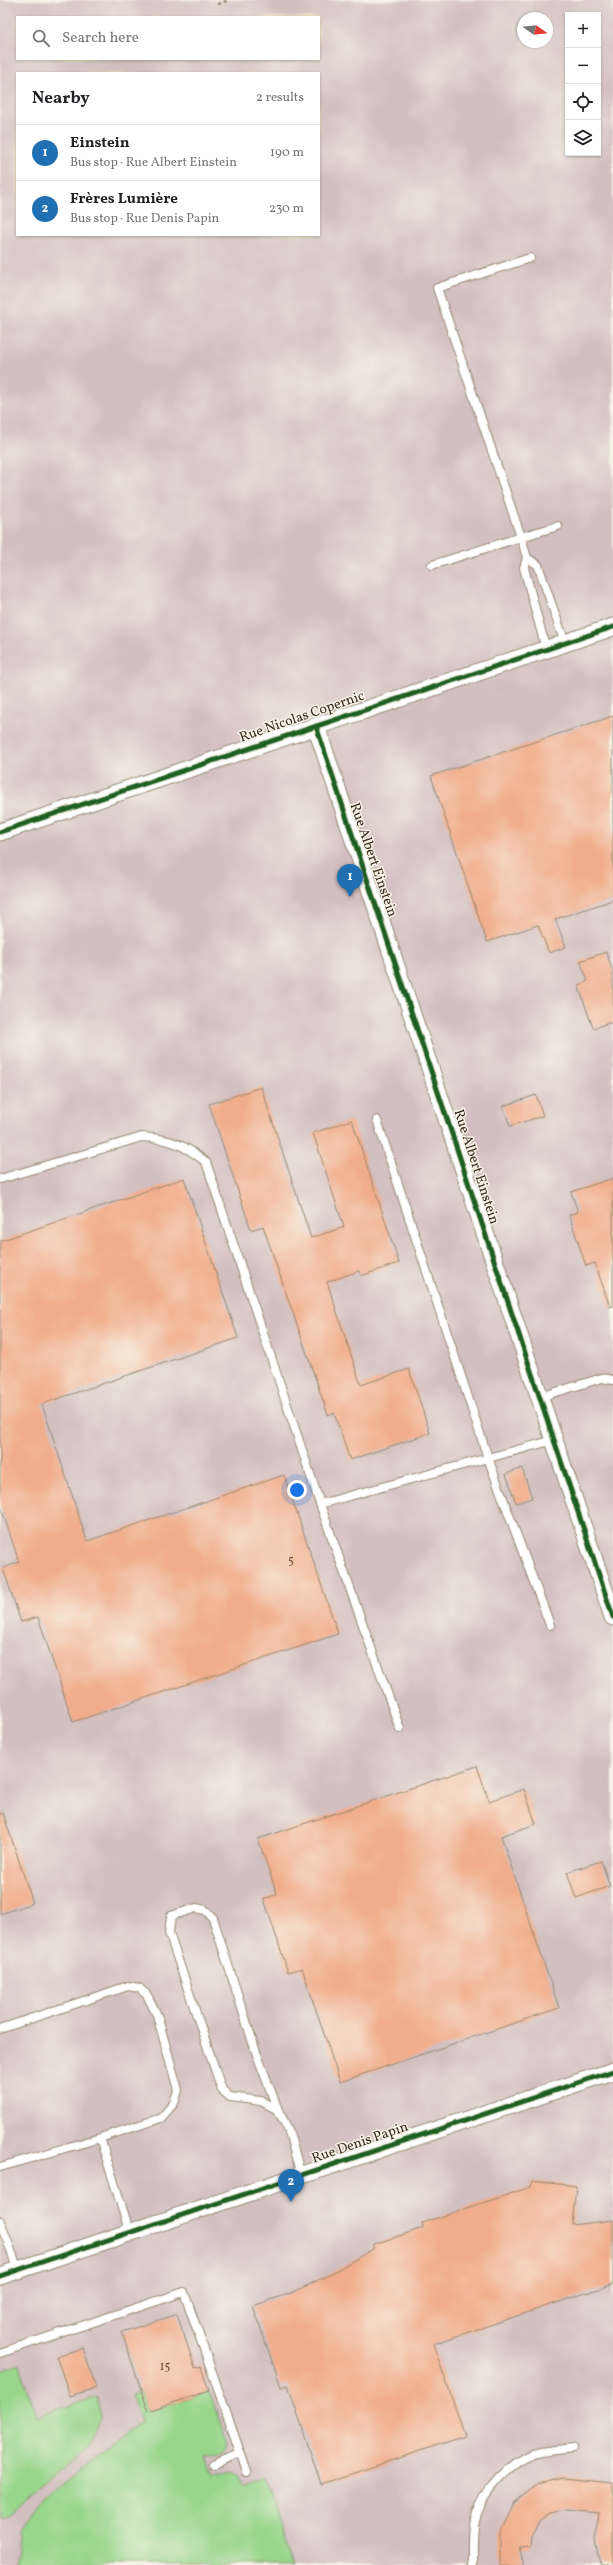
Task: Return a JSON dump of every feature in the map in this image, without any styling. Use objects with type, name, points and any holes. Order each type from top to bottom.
[{"type":"street","name":"Rue Nicolas Copernic","points":[[0,832],[613,627]]},
{"type":"street","name":"Rue Albert Einstein","points":[[316,726],[613,1614]]},
{"type":"street","name":"Rue Denis Papin","points":[[0,2276],[613,2071]]},
{"type":"lane","points":[[530,258],[437,288],[521,537],[527,558],[524,568],[546,649]]},
{"type":"lane","points":[[432,565],[558,526]]},
{"type":"lane","points":[[527,558],[538,565],[565,643]]},
{"type":"lane","points":[[377,1120],[488,1458],[550,1625]]},
{"type":"lane","points":[[0,1179],[142,1137],[165,1138],[186,1146],[206,1162],[320,1504],[400,1729]]},
{"type":"lane","points":[[540,1397],[602,1378],[613,1380]]},
{"type":"lane","points":[[320,1504],[554,1440]]},
{"type":"lane","points":[[278,2110],[261,2101],[230,2097],[222,2090],[169,1933],[171,1916],[196,1908],[205,1910],[213,1918],[256,2052],[278,2110],[288,2129],[301,2175]]},
{"type":"lane","points":[[0,2029],[128,1986],[139,1988],[147,1995],[157,2015],[178,2090],[174,2102],[161,2118],[100,2138],[0,2167]]},
{"type":"lane","points":[[100,2138],[130,2233]]},
{"type":"lane","points":[[0,2222],[18,2270]]},
{"type":"lane","points":[[0,2353],[184,2292],[247,2472]]},
{"type":"lane","points":[[473,2565],[473,2536],[477,2511],[492,2486],[509,2468],[531,2455],[573,2448]]},
{"type":"lane","points":[[213,2464],[240,2453]]},
{"type":"path","points":[[218,4],[229,0]]},
{"type":"shaded area","points":[[0,0],[613,0],[613,2565],[0,2565]]},
{"type":"green space","points":[[20,2364],[36,2416],[97,2397],[100,2418],[87,2447],[6,2515],[0,2517],[0,2370]]},
{"type":"green space","points":[[142,2391],[148,2411],[209,2391],[227,2443],[221,2451],[205,2457],[211,2475],[229,2470],[237,2472],[242,2484],[263,2475],[293,2565],[16,2565],[20,2529],[39,2503],[141,2422],[131,2395]]},
{"type":"building","points":[[613,716],[613,900],[555,919],[566,947],[549,953],[538,925],[487,942],[431,776]]},
{"type":"building","points":[[606,952],[613,971],[613,1022],[593,1028],[578,985],[588,981],[580,961]]},
{"type":"building","points":[[261,1087],[311,1238],[344,1227],[313,1133],[352,1120],[399,1263],[361,1276],[359,1271],[327,1282],[361,1385],[409,1369],[430,1433],[350,1460],[334,1413],[328,1415],[263,1226],[251,1230],[209,1104]]},
{"type":"building","points":[[536,1095],[543,1116],[510,1126],[503,1106]]},
{"type":"building","points":[[184,1178],[238,1338],[42,1404],[87,1541],[284,1475],[338,1634],[73,1722],[38,1617],[21,1622],[3,1568],[19,1562],[0,1504],[0,1241]]},
{"type":"building","points":[[613,1178],[613,1306],[610,1307],[595,1263],[586,1266],[569,1215],[578,1212],[571,1192]]},
{"type":"building","points":[[522,1468],[532,1498],[516,1503],[506,1474]]},
{"type":"building","points":[[477,1766],[489,1801],[524,1789],[536,1824],[501,1836],[559,2008],[340,2082],[302,1968],[288,1972],[264,1899],[277,1894],[258,1839]]},
{"type":"building","points":[[3,1813],[33,1903],[0,1914],[0,1814]]},
{"type":"building","points":[[601,1861],[610,1886],[576,1898],[567,1872]]},
{"type":"building","points":[[532,2181],[576,2186],[572,2225],[613,2220],[613,2284],[433,2344],[465,2436],[321,2484],[288,2385],[281,2387],[253,2306],[291,2293],[325,2277],[373,2249],[374,2244],[423,2228],[422,2223],[531,2187]]},
{"type":"building","points":[[177,2314],[195,2368],[201,2366],[209,2391],[148,2411],[122,2332]]},
{"type":"building","points":[[83,2348],[96,2388],[70,2396],[56,2356]]},
{"type":"building","points":[[563,2478],[613,2483],[613,2565],[601,2565],[596,2539],[599,2512],[567,2509],[551,2512],[539,2520],[531,2537],[530,2548],[519,2549],[524,2565],[500,2565],[500,2533],[515,2502],[538,2484]]},
{"type":"cycle path","points":[[0,832],[613,627]]},
{"type":"cycle path","points":[[316,726],[613,1617]]},
{"type":"cycle path","points":[[0,2276],[613,2071]]},
{"type":"place","name":"Einstein","points":[[350,897]]},
{"type":"place","name":"Frères Lumière","points":[[291,2202]]}]
